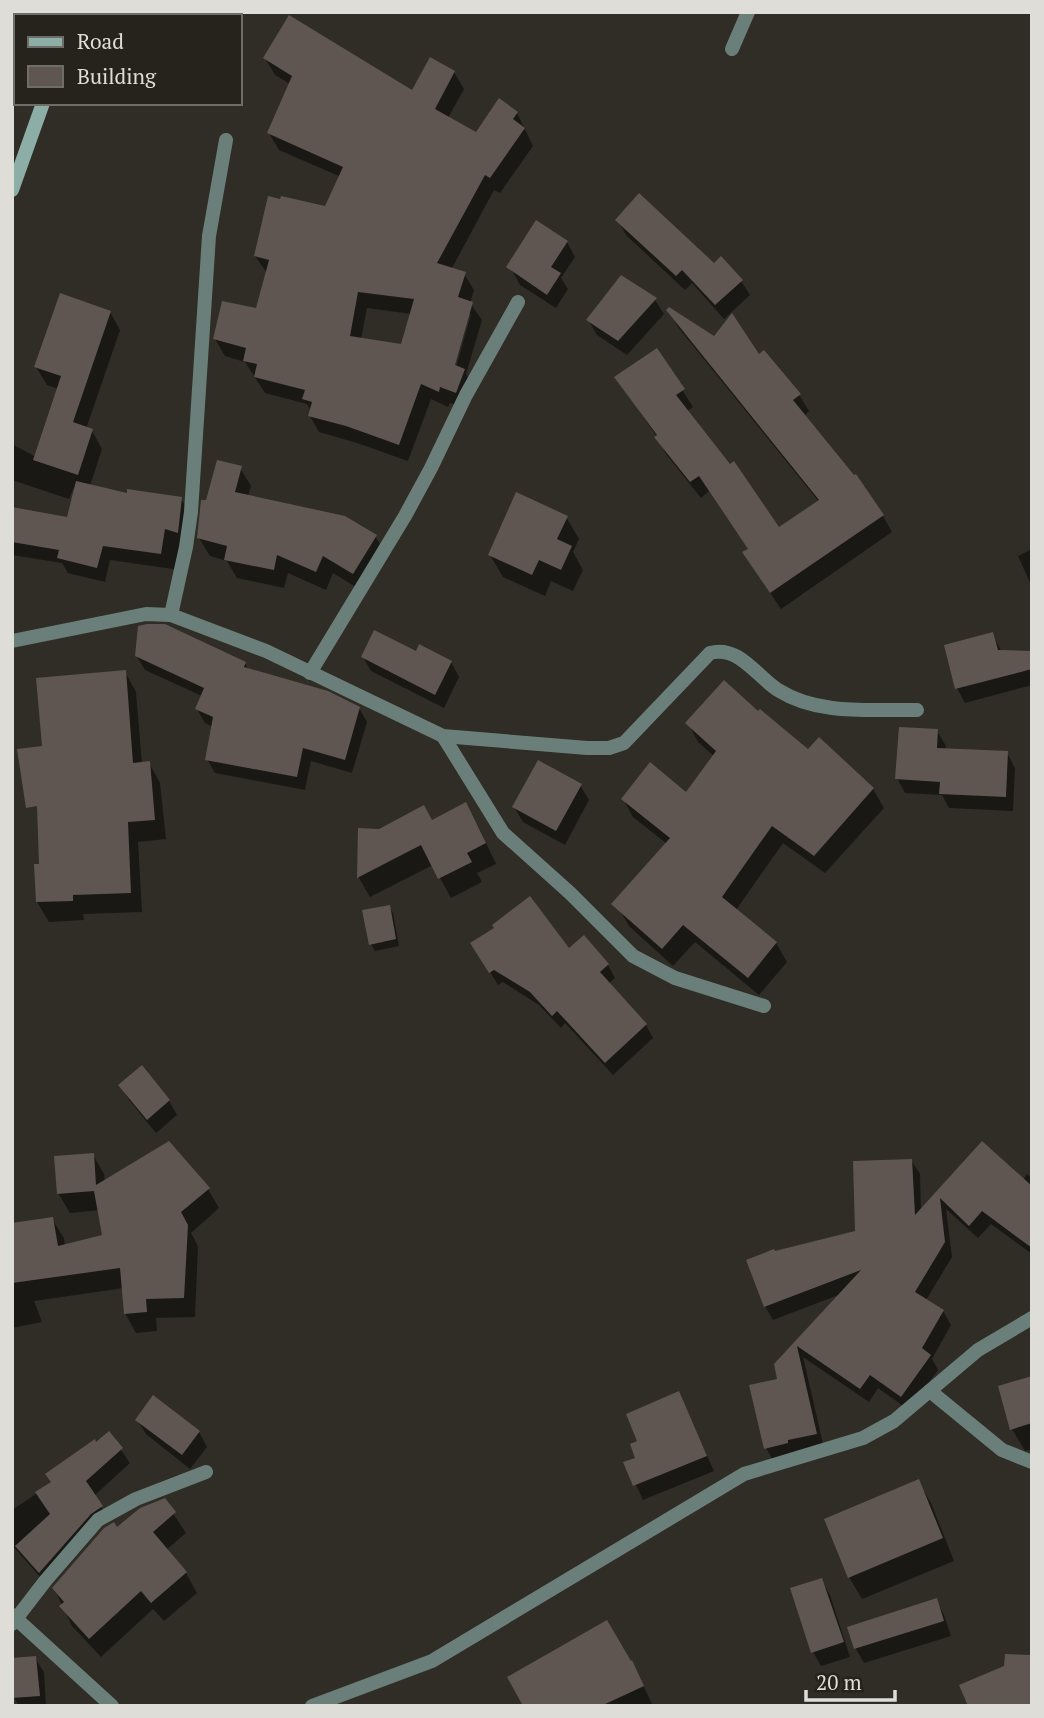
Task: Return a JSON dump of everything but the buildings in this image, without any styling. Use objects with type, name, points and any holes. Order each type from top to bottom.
[{"type":"street","points":[[732,49],[748,12]]},
{"type":"street","points":[[12,190],[42,105]]},
{"type":"street","points":[[172,615],[191,512],[209,236],[226,140]]},
{"type":"street","points":[[310,673],[405,516],[466,395],[518,302]]},
{"type":"street","points":[[12,641],[146,614],[172,615],[266,651],[443,736],[587,748],[609,748],[624,743],[710,653],[722,650],[733,653],[777,690],[801,702],[838,709],[917,709]]},
{"type":"street","points":[[443,736],[503,833],[570,893],[633,956],[675,978],[764,1006]]},
{"type":"street","points":[[312,1706],[432,1661],[744,1474],[863,1438],[894,1421],[978,1350],[1032,1318]]},
{"type":"street","points":[[930,1391],[1002,1450],[1032,1462]]},
{"type":"street","points":[[112,1706],[64,1660],[13,1619],[98,1520],[136,1499],[206,1472]]}]
